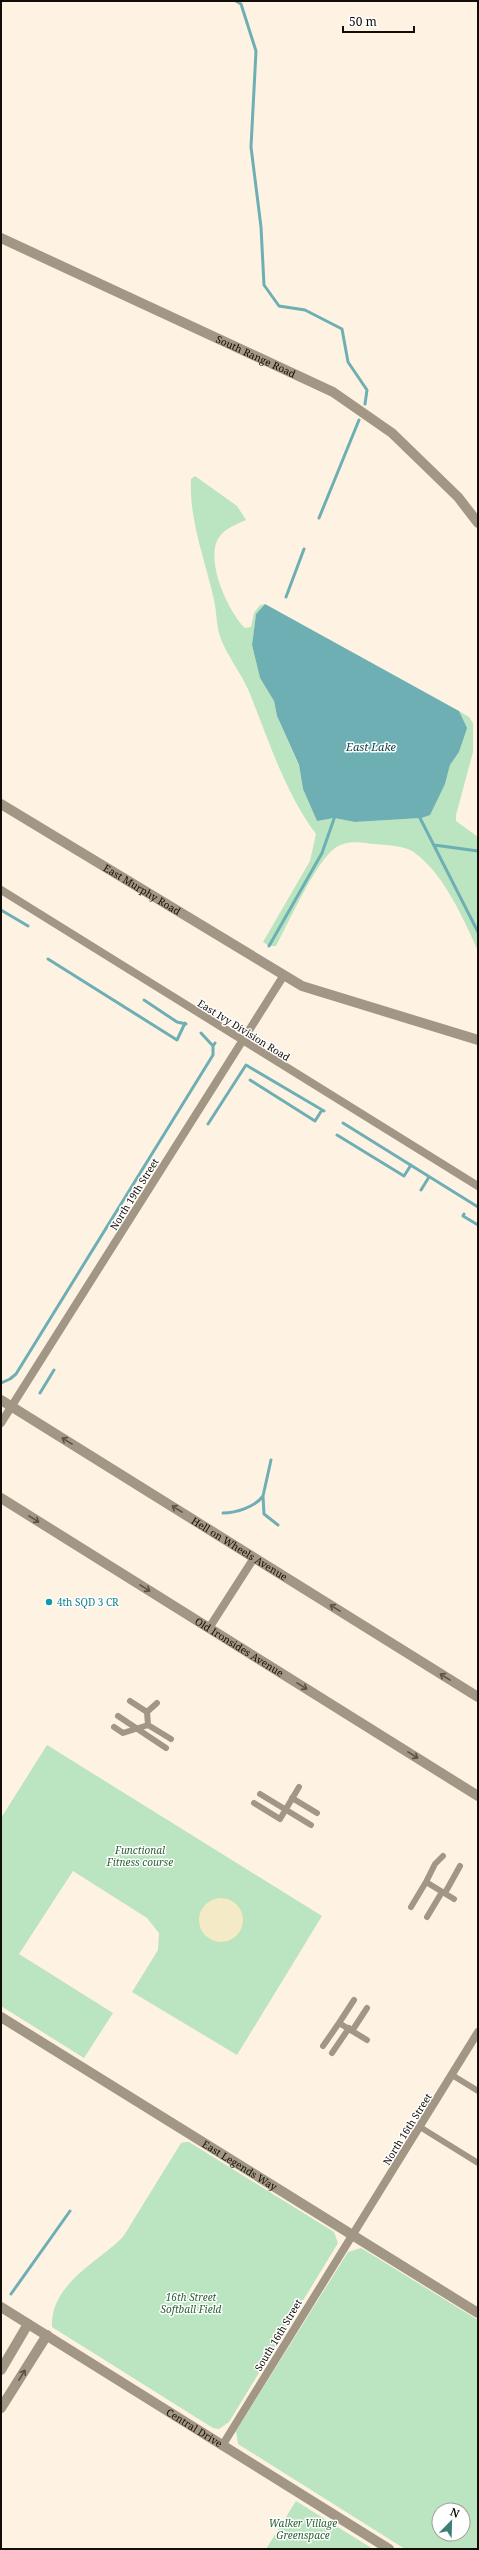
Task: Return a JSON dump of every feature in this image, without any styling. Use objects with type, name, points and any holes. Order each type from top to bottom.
[{"type":"street","name":"South Range Road","points":[[1,238],[333,392],[392,433],[458,497],[478,523]]},
{"type":"street","name":"East Murphy Road","points":[[1,804],[284,975],[318,993],[478,1040]]},
{"type":"street","name":"East Ivy Division Road","points":[[1,890],[478,1186]]},
{"type":"street","name":"North 19th Street","points":[[1,1423],[284,975]]},
{"type":"street","name":"Hell on Wheels Avenue","points":[[1,1400],[478,1697]]},
{"type":"street","name":"Old Ironsides Avenue","points":[[1,1498],[478,1796]]},
{"type":"street","points":[[209,1628],[254,1558]]},
{"type":"street","points":[[130,1701],[147,1712]]},
{"type":"street","points":[[147,1712],[157,1703]]},
{"type":"street","points":[[147,1712],[148,1725]]},
{"type":"street","points":[[118,1716],[166,1748]]},
{"type":"street","points":[[114,1728],[123,1733],[148,1725],[171,1739]]},
{"type":"street","points":[[254,1803],[280,1819],[299,1787]]},
{"type":"street","points":[[260,1794],[311,1825]]},
{"type":"street","points":[[292,1798],[317,1813]]},
{"type":"street","points":[[411,1907],[435,1864],[443,1856]]},
{"type":"street","points":[[427,1917],[460,1866]]},
{"type":"street","points":[[426,1882],[454,1899]]},
{"type":"street","points":[[323,2046],[354,2000]]},
{"type":"street","points":[[332,2053],[367,2008]]},
{"type":"street","name":"East Legends Way","points":[[1,2017],[478,2313]]},
{"type":"street","points":[[339,2022],[367,2040]]},
{"type":"street","name":"North 16th Street","points":[[351,2235],[420,2127],[478,2032]]},
{"type":"street","points":[[452,2075],[478,2091]]},
{"type":"street","points":[[420,2127],[478,2163]]},
{"type":"street","name":"South 16th Street","points":[[222,2446],[351,2235]]},
{"type":"street","name":"Central Drive","points":[[1,2307],[389,2549]]},
{"type":"street","points":[[1,2370],[28,2324]]},
{"type":"street","points":[[1,2408],[46,2335]]},
{"type":"green space","points":[[195,476],[237,506],[246,520],[228,528],[220,536],[215,545],[214,557],[216,570],[225,597],[238,620],[245,628],[251,627],[254,613],[260,605],[265,604],[256,614],[252,645],[260,678],[274,701],[277,716],[299,766],[303,789],[317,821],[334,818],[356,822],[421,818],[445,784],[450,765],[459,752],[466,728],[459,711],[469,717],[473,723],[473,752],[456,815],[456,821],[478,837],[478,951],[451,896],[433,870],[423,859],[412,851],[403,848],[359,842],[339,845],[327,856],[311,879],[276,946],[269,946],[263,942],[310,861],[316,834],[286,782],[248,689],[221,639],[214,600],[198,540],[192,510],[191,479]]},
{"type":"green space","name":"Functional Fitness course","points":[[47,1745],[322,1916],[237,2055],[132,1992],[158,1950],[159,1933],[147,1918],[73,1871],[19,1954],[113,2013],[84,2058],[1,2006],[1,1818]]},
{"type":"green space","name":"16th Street Softball Field","points":[[189,2142],[334,2232],[338,2243],[229,2422],[219,2429],[213,2428],[52,2327],[53,2312],[59,2298],[67,2286],[77,2275],[123,2237],[181,2143]]},
{"type":"green space","points":[[361,2248],[478,2320],[478,2549],[405,2549],[238,2444],[236,2431],[348,2252]]},
{"type":"green space","name":"Walker Village Greenspace","points":[[296,2501],[373,2549],[266,2549]]},
{"type":"sand","points":[[221,1898],[233,1902],[239,1908],[243,1920],[239,1932],[233,1938],[221,1942],[209,1938],[203,1932],[199,1920],[203,1908],[209,1902]]},
{"type":"water","name":"East Lake","points":[[265,604],[459,711],[467,728],[459,752],[450,765],[445,784],[430,815],[421,818],[355,822],[334,818],[317,821],[303,789],[299,765],[277,716],[274,701],[260,678],[252,645],[256,614]]},
{"type":"waterway","points":[[236,1],[241,4],[256,51],[251,147],[261,227],[264,285],[279,306],[305,310],[342,329],[348,362],[367,390],[365,404]]},
{"type":"waterway","points":[[319,518],[359,420]]},
{"type":"waterway","points":[[286,597],[304,549]]},
{"type":"waterway","points":[[269,946],[322,853],[335,816]]},
{"type":"waterway","points":[[419,816],[478,932]]},
{"type":"waterway","points":[[434,845],[478,851]]},
{"type":"waterway","points":[[1,910],[28,926]]},
{"type":"waterway","points":[[48,959],[177,1040],[185,1023]]},
{"type":"waterway","points":[[144,1000],[177,1022],[186,1024]]},
{"type":"waterway","points":[[201,1033],[213,1046],[215,1043]]},
{"type":"waterway","points":[[1,1383],[10,1379],[16,1374],[213,1055],[213,1046]]},
{"type":"waterway","points":[[208,1124],[246,1065],[324,1111]]},
{"type":"waterway","points":[[250,1080],[315,1121],[322,1110]]},
{"type":"waterway","points":[[343,1123],[478,1207]]},
{"type":"waterway","points":[[337,1135],[404,1176],[411,1165]]},
{"type":"waterway","points":[[421,1190],[429,1177]]},
{"type":"waterway","points":[[464,1214],[463,1216],[478,1225]]},
{"type":"waterway","points":[[40,1393],[54,1370]]},
{"type":"waterway","points":[[223,1513],[245,1509],[260,1500],[263,1496],[271,1460]]},
{"type":"waterway","points":[[263,1496],[264,1514],[278,1525]]},
{"type":"waterway","points":[[11,2294],[70,2211]]},
{"type":"place","name":"4th SQD 3 CR","points":[[49,1602]]}]
